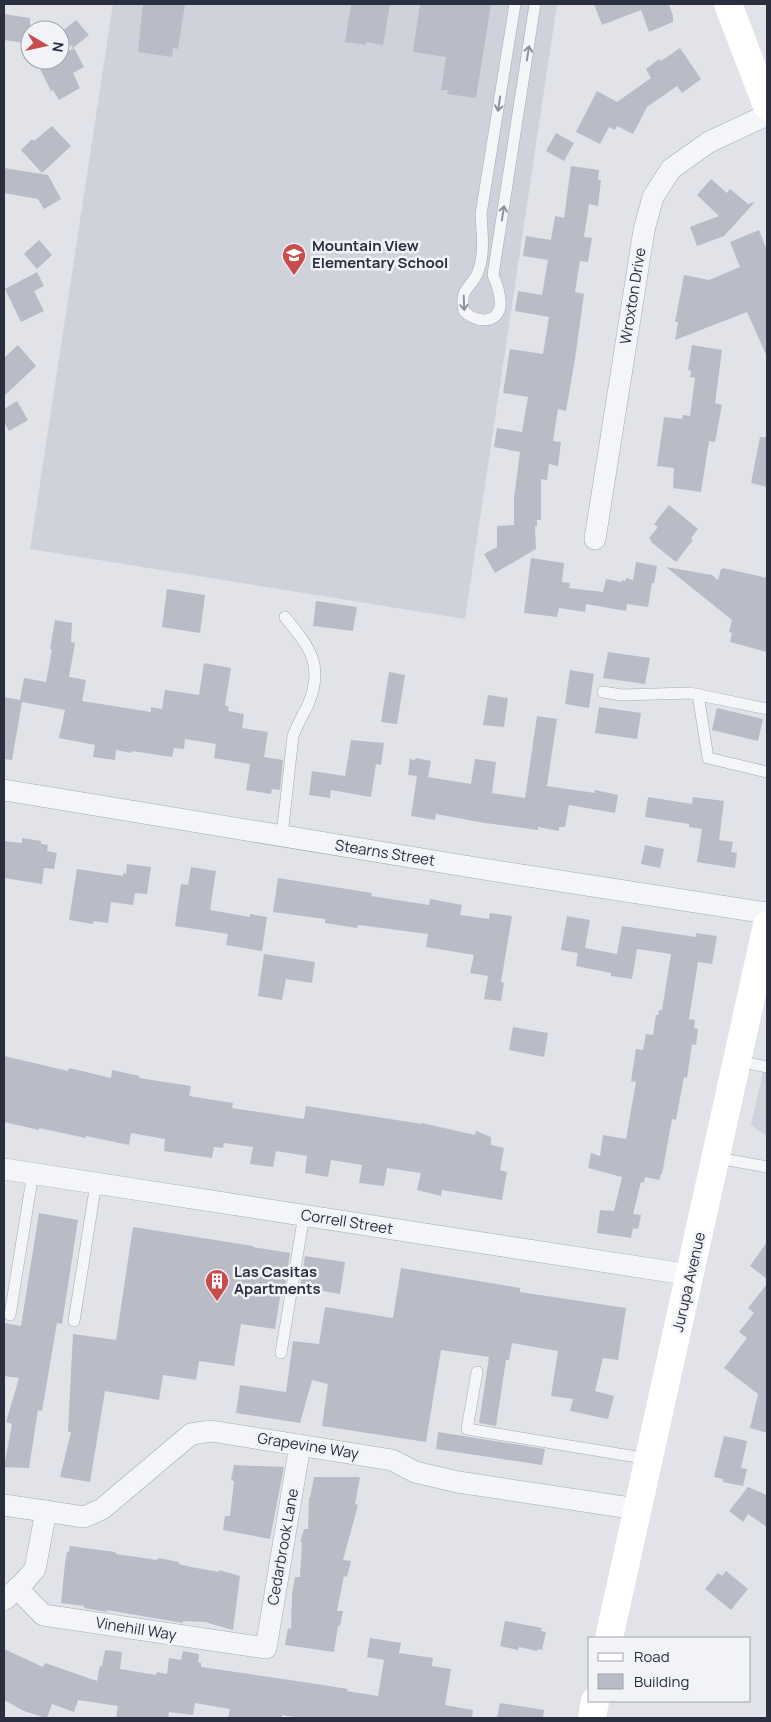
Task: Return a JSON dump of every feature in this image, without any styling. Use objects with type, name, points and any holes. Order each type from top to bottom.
[{"type":"main road","points":[[728,4],[767,106]]},
{"type":"main road","name":"Jurupa Avenue","points":[[609,1637],[765,942]]},
{"type":"main road","points":[[592,1718],[596,1702]]},
{"type":"street","name":"Wroxton Drive","points":[[595,539],[644,230],[654,196],[670,169],[709,142],[767,115]]},
{"type":"street","name":"Stearns Street","points":[[4,790],[767,913]]},
{"type":"street","name":"Correll Street","points":[[4,1169],[691,1275]]},
{"type":"street","name":"Grapevine Way","points":[[4,1505],[84,1517],[102,1509],[191,1434],[211,1431],[392,1460],[415,1472],[458,1482],[637,1509]]},
{"type":"street","name":"Cedarbrook Lane","points":[[266,1648],[300,1445]]},
{"type":"street","points":[[11,1594],[35,1569],[46,1511]]},
{"type":"street","name":"Vinehill Way","points":[[11,1594],[43,1614],[266,1648]]},
{"type":"lane","points":[[515,4],[481,214],[483,242],[478,273],[462,298],[464,311],[475,319],[484,320],[491,318],[497,314],[499,309],[500,301],[493,275],[535,4]]},
{"type":"lane","points":[[282,836],[293,736],[308,704],[314,683],[315,670],[311,651],[285,617]]},
{"type":"lane","points":[[603,692],[622,695],[690,692],[767,709]]},
{"type":"lane","points":[[698,694],[708,758],[767,772]]},
{"type":"lane","points":[[738,1061],[767,1067]]},
{"type":"lane","points":[[716,1158],[767,1167]]},
{"type":"lane","points":[[10,1315],[33,1173]]},
{"type":"lane","points":[[74,1321],[96,1183]]},
{"type":"lane","points":[[281,1353],[304,1215]]},
{"type":"lane","points":[[477,1372],[468,1429],[649,1459]]},
{"type":"shaded area","name":"Mountain View Elementary School","points":[[113,4],[557,4],[465,619],[30,549]]},
{"type":"shaded area","points":[[767,1054],[767,1136],[751,1125]]},
{"type":"building","points":[[143,4],[185,4],[178,49],[173,48],[172,57],[138,52]]},
{"type":"building","points":[[351,4],[390,4],[383,45],[366,42],[366,45],[345,42]]},
{"type":"building","points":[[420,4],[491,4],[476,98],[447,94],[448,90],[441,90],[446,57],[413,52]]},
{"type":"building","points":[[594,4],[669,4],[673,22],[649,32],[641,10],[602,25]]},
{"type":"building","points":[[4,14],[30,18],[30,20],[20,20],[20,42],[4,40]]},
{"type":"building","points":[[76,20],[89,35],[73,48],[70,45],[70,25]]},
{"type":"building","points":[[74,48],[84,67],[73,73],[80,88],[59,100],[53,90],[51,91],[40,70],[70,70],[70,50]]},
{"type":"building","points":[[680,48],[701,79],[682,93],[677,86],[647,107],[633,134],[617,126],[615,130],[609,127],[600,144],[576,132],[597,91],[617,102],[651,78],[646,69],[659,59],[661,61]]},
{"type":"building","points":[[52,126],[71,146],[42,173],[21,150],[32,139],[34,141]]},
{"type":"building","points":[[556,133],[574,143],[564,161],[546,151]]},
{"type":"building","points":[[571,166],[599,170],[598,180],[601,180],[598,206],[589,204],[584,237],[592,238],[588,262],[580,261],[575,292],[584,294],[566,411],[558,409],[553,441],[561,442],[558,466],[549,464],[547,480],[541,479],[541,520],[537,520],[537,526],[535,526],[536,549],[495,573],[484,554],[497,547],[497,526],[514,525],[514,498],[520,452],[494,447],[497,428],[522,432],[528,397],[503,393],[510,349],[543,354],[549,317],[515,311],[518,291],[542,295],[548,260],[523,256],[526,236],[551,240],[555,216],[564,218]]},
{"type":"building","points":[[4,168],[48,175],[61,199],[44,209],[38,199],[4,193]]},
{"type":"building","points":[[711,179],[727,193],[730,189],[748,204],[755,202],[724,236],[697,246],[690,227],[719,216],[697,195]]},
{"type":"building","points":[[759,230],[767,250],[767,357],[747,312],[675,340],[678,322],[675,322],[684,275],[709,280],[740,267],[730,242]]},
{"type":"building","points":[[39,240],[52,255],[37,269],[24,254]]},
{"type":"building","points":[[37,272],[44,286],[34,291],[44,311],[21,322],[5,289]]},
{"type":"building","points":[[18,345],[36,366],[4,396],[4,358]]},
{"type":"building","points":[[692,345],[722,350],[715,403],[722,405],[715,442],[709,441],[701,492],[673,488],[674,468],[657,466],[664,417],[682,419],[683,415],[690,416],[695,378],[690,377],[691,371],[688,370]]},
{"type":"building","points":[[17,401],[28,420],[9,431],[4,422],[4,409]]},
{"type":"building","points":[[760,437],[767,437],[767,487],[751,483]]},
{"type":"building","points":[[669,505],[698,529],[691,538],[693,540],[676,562],[651,542],[649,538],[658,527],[654,524]]},
{"type":"building","points":[[531,558],[564,563],[562,582],[570,583],[569,588],[603,592],[606,579],[621,582],[622,580],[625,581],[626,578],[633,580],[636,562],[657,566],[648,607],[627,604],[626,611],[586,604],[585,612],[559,608],[557,617],[524,613]]},
{"type":"building","points":[[666,567],[712,575],[718,580],[723,568],[767,578],[767,652],[730,642],[732,633],[729,632],[732,620]]},
{"type":"building","points":[[167,589],[205,595],[200,633],[162,627]]},
{"type":"building","points":[[316,601],[357,607],[353,631],[313,626]]},
{"type":"building","points":[[55,620],[72,623],[71,642],[75,643],[69,677],[86,680],[82,701],[151,712],[151,707],[162,709],[165,690],[199,695],[204,663],[231,668],[225,705],[229,707],[228,711],[244,714],[242,728],[268,732],[264,757],[283,760],[280,790],[272,789],[271,794],[246,790],[250,764],[214,758],[216,744],[185,739],[184,749],[174,748],[172,757],[116,750],[115,760],[93,757],[95,745],[59,738],[65,710],[22,702],[12,760],[4,759],[4,697],[20,700],[24,678],[46,682]]},
{"type":"building","points":[[608,652],[650,658],[645,684],[603,678]]},
{"type":"building","points":[[570,670],[594,674],[589,708],[565,704]]},
{"type":"building","points":[[389,672],[405,675],[397,724],[381,722]]},
{"type":"building","points":[[488,695],[508,698],[504,727],[483,725]]},
{"type":"building","points":[[599,707],[641,713],[637,739],[595,733]]},
{"type":"building","points":[[717,708],[763,719],[758,741],[712,730]]},
{"type":"building","points":[[537,716],[557,719],[547,786],[595,793],[595,790],[618,795],[615,813],[569,805],[565,827],[559,827],[559,831],[538,827],[538,830],[485,823],[436,814],[435,820],[411,816],[417,776],[408,775],[410,759],[415,760],[416,758],[431,761],[428,777],[471,784],[475,759],[496,762],[492,793],[525,798]]},
{"type":"building","points":[[351,740],[384,743],[381,765],[376,764],[371,797],[331,790],[330,798],[309,795],[312,771],[345,776]]},
{"type":"building","points":[[648,797],[692,804],[693,797],[724,801],[719,840],[733,842],[731,852],[737,853],[735,868],[697,862],[702,829],[689,827],[689,824],[645,817]]},
{"type":"building","points":[[22,838],[41,841],[41,844],[48,845],[47,851],[57,853],[54,869],[44,868],[42,884],[4,878],[4,841],[22,843]]},
{"type":"building","points":[[645,845],[664,849],[660,868],[641,864]]},
{"type":"building","points":[[127,864],[151,867],[147,894],[135,893],[133,905],[111,902],[108,923],[94,921],[93,924],[69,920],[77,869],[123,876],[123,873],[126,874]]},
{"type":"building","points":[[191,867],[216,871],[210,910],[250,917],[250,914],[267,917],[262,951],[226,945],[228,934],[175,926],[181,884],[188,885]]},
{"type":"building","points":[[278,878],[372,893],[371,896],[429,905],[430,899],[462,905],[460,915],[489,919],[490,913],[512,916],[501,982],[504,983],[501,1001],[484,999],[488,976],[470,973],[474,955],[426,947],[428,934],[358,925],[357,928],[325,923],[325,919],[273,912]]},
{"type":"building","points":[[567,916],[590,920],[585,948],[617,954],[622,926],[696,937],[696,933],[717,936],[712,964],[698,962],[689,1019],[695,1020],[694,1028],[698,1029],[696,1045],[692,1044],[687,1078],[684,1077],[676,1120],[672,1119],[662,1174],[659,1180],[645,1177],[644,1183],[641,1182],[633,1214],[641,1215],[638,1229],[633,1228],[631,1238],[597,1233],[600,1210],[614,1211],[622,1177],[588,1168],[591,1153],[600,1156],[603,1135],[626,1139],[636,1082],[631,1081],[636,1049],[643,1050],[646,1034],[653,1035],[656,1015],[658,1015],[659,1010],[662,1010],[671,954],[637,949],[632,979],[611,976],[611,973],[576,966],[578,953],[561,950]]},
{"type":"building","points":[[264,954],[315,962],[312,983],[286,979],[282,1000],[258,996]]},
{"type":"building","points":[[513,1027],[548,1033],[544,1057],[509,1050]]},
{"type":"building","points":[[4,1056],[68,1071],[69,1068],[111,1078],[112,1070],[140,1076],[139,1078],[191,1086],[189,1096],[233,1103],[232,1108],[304,1119],[306,1106],[422,1123],[475,1135],[476,1131],[491,1137],[491,1145],[504,1148],[500,1170],[507,1172],[502,1200],[442,1190],[441,1196],[417,1190],[421,1173],[387,1168],[384,1186],[359,1183],[362,1165],[331,1160],[328,1177],[305,1173],[307,1156],[276,1151],[273,1167],[250,1164],[253,1147],[224,1143],[223,1148],[214,1147],[212,1158],[164,1151],[165,1139],[131,1133],[129,1145],[39,1128],[39,1130],[4,1122]]},
{"type":"building","points":[[39,1213],[78,1220],[62,1324],[57,1323],[42,1411],[38,1410],[29,1468],[4,1467],[12,1424],[6,1422],[19,1378],[4,1376],[4,1323],[21,1326]]},
{"type":"building","points":[[133,1227],[290,1253],[285,1285],[282,1285],[275,1329],[241,1324],[234,1366],[199,1361],[196,1380],[163,1375],[159,1400],[105,1391],[90,1482],[60,1477],[71,1432],[68,1432],[73,1334],[116,1340]]},
{"type":"building","points":[[767,1242],[767,1279],[750,1266]]},
{"type":"building","name":"Las Casitas Apartments","points":[[305,1256],[345,1262],[340,1294],[300,1287]]},
{"type":"building","points":[[401,1268],[520,1288],[520,1292],[626,1308],[618,1360],[603,1358],[595,1391],[614,1396],[608,1419],[570,1411],[573,1399],[551,1396],[558,1351],[512,1343],[509,1360],[506,1360],[496,1426],[479,1423],[489,1357],[441,1350],[426,1442],[322,1426],[328,1384],[312,1380],[300,1423],[236,1413],[240,1385],[286,1392],[293,1341],[319,1344],[325,1307],[393,1318]]},
{"type":"building","points":[[767,1284],[767,1433],[750,1428],[758,1394],[724,1368],[747,1338],[739,1332],[754,1313],[748,1308]]},
{"type":"building","points":[[438,1432],[545,1449],[542,1465],[436,1449]]},
{"type":"building","points":[[724,1436],[747,1441],[741,1468],[747,1469],[743,1486],[723,1482],[723,1479],[714,1477]]},
{"type":"building","points":[[234,1465],[284,1467],[270,1539],[223,1530],[225,1516],[230,1516],[234,1481],[231,1480]]},
{"type":"building","points":[[314,1477],[360,1477],[355,1504],[358,1505],[343,1560],[351,1561],[347,1577],[344,1576],[337,1611],[343,1611],[340,1626],[338,1626],[334,1652],[285,1645],[288,1628],[291,1629],[292,1594],[295,1577],[300,1577],[302,1542],[300,1542],[304,1529],[308,1529],[309,1497]]},
{"type":"building","points":[[748,1487],[767,1495],[767,1527],[748,1514],[743,1522],[729,1511]]},
{"type":"building","points":[[70,1546],[157,1560],[158,1558],[179,1562],[179,1564],[191,1567],[219,1572],[219,1570],[240,1576],[233,1630],[205,1622],[183,1621],[183,1623],[61,1603],[65,1563]]},
{"type":"building","points":[[726,1571],[748,1589],[731,1610],[705,1589],[718,1573],[722,1576]]},
{"type":"building","points":[[505,1621],[542,1628],[541,1631],[546,1632],[542,1650],[538,1649],[537,1651],[519,1647],[518,1650],[500,1646]]},
{"type":"building","points":[[370,1638],[401,1643],[399,1653],[433,1658],[432,1666],[451,1669],[445,1705],[473,1710],[472,1718],[300,1718],[282,1715],[282,1718],[228,1718],[230,1709],[195,1703],[193,1715],[169,1712],[168,1718],[116,1718],[118,1706],[78,1700],[74,1712],[52,1704],[46,1718],[24,1711],[4,1700],[4,1649],[43,1667],[45,1663],[97,1681],[105,1650],[122,1652],[120,1669],[156,1675],[157,1672],[167,1674],[169,1658],[181,1660],[183,1651],[199,1654],[198,1662],[201,1663],[201,1667],[348,1689],[347,1691],[378,1696],[384,1660],[367,1657]]},
{"type":"building","points":[[500,1703],[544,1710],[543,1718],[497,1718]]},
{"type":"place","name":"Mountain View Elementary School","points":[[294,276]]},
{"type":"place","name":"Las Casitas Apartments","points":[[217,1302]]}]
